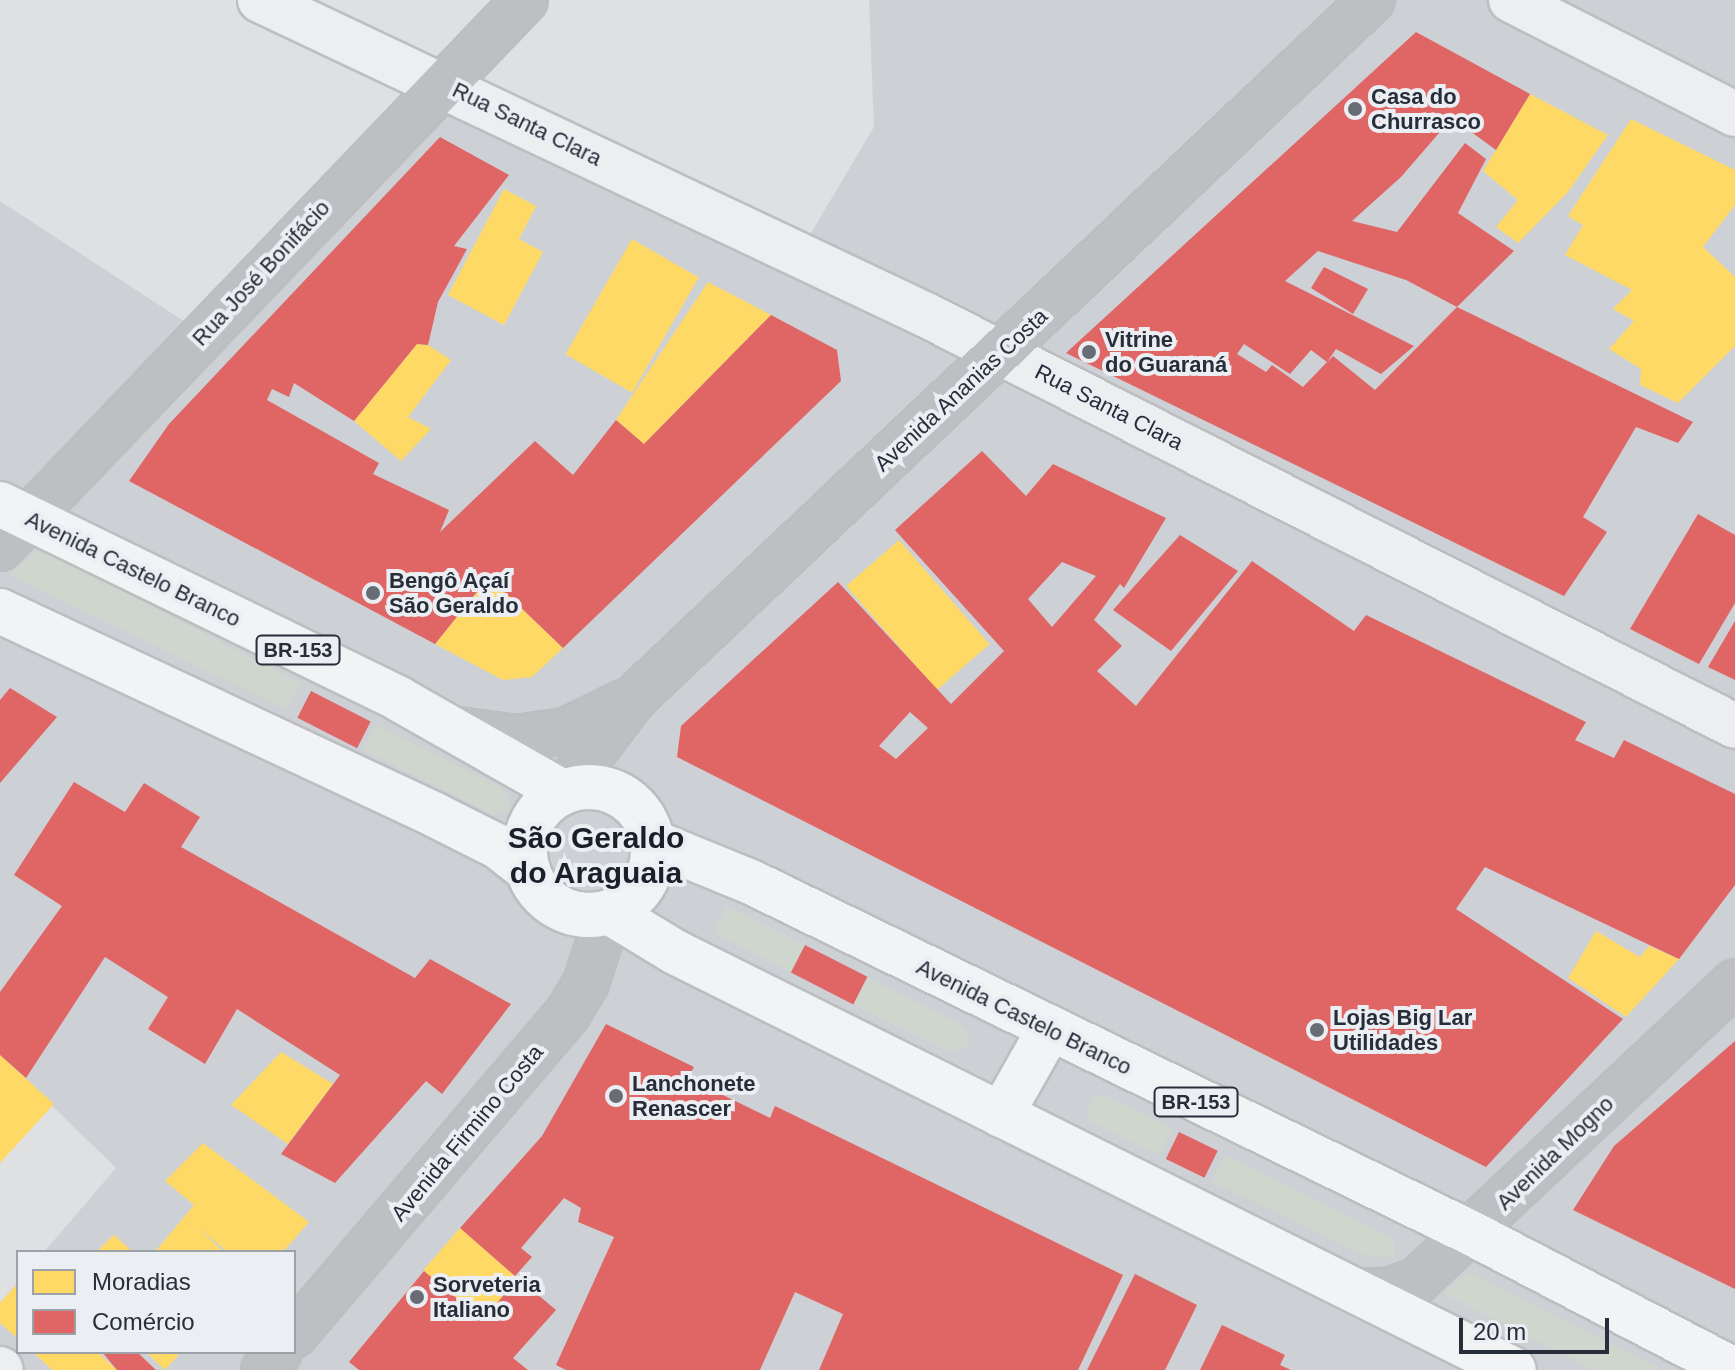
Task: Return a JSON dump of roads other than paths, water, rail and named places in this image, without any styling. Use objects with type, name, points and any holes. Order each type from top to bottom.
[{"type":"main road","name":"Rua José Bonifácio","points":[[9,524],[440,82],[525,0]]},
{"type":"main road","name":"Avenida Ananias Costa","points":[[563,792],[633,699],[1372,0]]},
{"type":"main road","name":"Avenida Castelo Branco","points":[[9,524],[458,730],[563,792]]},
{"type":"main road","points":[[0,611],[497,846],[526,869],[538,891],[558,908],[583,915],[609,912],[643,885],[652,865],[653,842],[646,820],[631,801],[586,786],[563,792],[538,810],[525,838],[526,869]]},
{"type":"main road","points":[[458,730],[516,738],[566,731],[633,699]]},
{"type":"main road","name":"Avenida Castelo Branco","points":[[653,842],[751,882],[1049,1030],[1471,1233],[1734,1370]]},
{"type":"main road","points":[[609,912],[675,952],[1514,1370]]},
{"type":"main road","name":"Avenida Firmino Costa","points":[[296,1333],[568,1013],[586,983],[609,912]]},
{"type":"main road","name":"Avenida Mogno","points":[[1358,1292],[1392,1290],[1418,1280],[1735,982]]},
{"type":"main road","points":[[1001,1115],[1049,1030]]},
{"type":"main road","points":[[264,1370],[277,1354]]},
{"type":"street","name":"Rua Santa Clara","points":[[260,0],[440,82],[1002,353],[1735,726]]},
{"type":"street","points":[[1511,0],[1735,114]]},
{"type":"place","name":"Casa do Churrasco","points":[[1355,109]]},
{"type":"place","name":"Vitrine do Guaraná","points":[[1089,352]]},
{"type":"place","name":"Bengô Açaí São Geraldo","points":[[373,593]]},
{"type":"place","name":"Lojas Big Lar Utilidades","points":[[1317,1030]]},
{"type":"place","name":"Lanchonete Renascer","points":[[616,1096]]},
{"type":"place","name":"Sorveteria Italiano","points":[[417,1297]]},
{"type":"district","name":"São Geraldo do Araguaia","points":[[596,855]]}]
